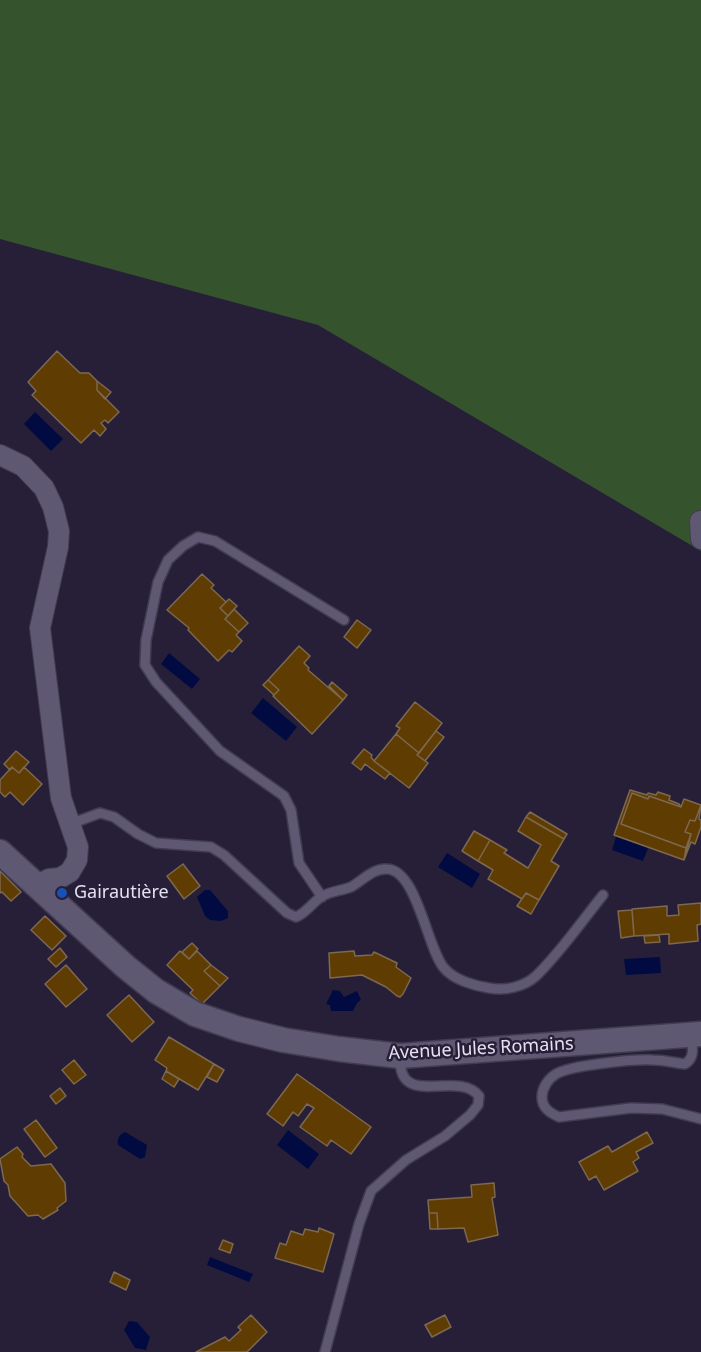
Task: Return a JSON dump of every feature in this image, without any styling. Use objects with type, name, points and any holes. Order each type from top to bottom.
[{"type":"street","points":[[0,455],[23,466],[34,476],[47,493],[56,516],[58,547],[40,628],[61,798],[78,847],[77,860],[70,872],[37,886]]},
{"type":"street","name":"Avenue Jules Romains","points":[[0,852],[142,981],[195,1014],[239,1029],[283,1040],[400,1056],[696,1034]]},
{"type":"lane","points":[[322,897],[299,863],[291,810],[284,796],[219,751],[156,682],[146,665],[146,640],[158,582],[168,560],[183,546],[198,537],[216,541],[344,620]]},
{"type":"lane","points":[[70,824],[100,813],[114,817],[138,834],[156,843],[211,847],[224,855],[287,913],[296,917],[322,897],[349,887],[376,871],[387,869],[397,872],[411,891],[444,969],[457,978],[484,988],[498,990],[518,987],[535,977],[603,895]]},
{"type":"lane","points":[[696,1034],[691,1060],[686,1064],[653,1060],[614,1062],[558,1073],[544,1087],[542,1097],[544,1107],[559,1117],[631,1108],[662,1109],[701,1119]]},
{"type":"lane","points":[[325,1352],[359,1224],[371,1191],[406,1160],[445,1136],[470,1115],[478,1105],[479,1096],[474,1090],[464,1087],[413,1085],[404,1079],[400,1071],[400,1056]]},
{"type":"green space","points":[[0,0],[701,0],[701,551],[318,325],[0,239]]},
{"type":"shaded area","points":[[35,412],[63,439],[51,451],[24,424]]},
{"type":"shaded area","points":[[169,653],[200,679],[192,689],[161,664]]},
{"type":"shaded area","points":[[263,698],[297,727],[286,741],[251,713]]},
{"type":"shaded area","points":[[616,837],[648,848],[643,861],[612,850]]},
{"type":"shaded area","points":[[447,853],[480,874],[472,888],[438,867]]},
{"type":"shaded area","points":[[205,890],[210,890],[228,911],[228,918],[221,921],[210,920],[205,916],[197,897]]},
{"type":"shaded area","points":[[660,957],[661,973],[626,975],[624,959]]},
{"type":"shaded area","points":[[333,990],[340,991],[344,997],[357,991],[361,1000],[353,1011],[331,1011],[330,1005],[326,1004]]},
{"type":"shaded area","points":[[288,1130],[319,1154],[308,1169],[277,1145]]},
{"type":"shaded area","points":[[125,1132],[147,1145],[145,1157],[140,1159],[118,1145],[119,1137]]},
{"type":"shaded area","points":[[210,1257],[253,1274],[249,1282],[207,1265]]},
{"type":"shaded area","points":[[129,1321],[137,1322],[150,1337],[146,1350],[135,1348],[124,1330]]},
{"type":"building","points":[[57,351],[80,373],[89,373],[97,381],[97,390],[119,412],[108,423],[105,420],[101,423],[106,429],[100,436],[94,430],[81,443],[32,395],[36,391],[28,382]]},
{"type":"building","points":[[97,381],[111,392],[105,399],[97,390]]},
{"type":"building","points":[[202,574],[214,585],[211,588],[226,602],[220,608],[228,616],[225,619],[239,632],[236,635],[242,641],[232,652],[229,650],[218,661],[188,630],[189,628],[167,610]]},
{"type":"building","points":[[229,599],[237,606],[228,616],[220,608]]},
{"type":"building","points":[[234,609],[248,623],[239,632],[225,619]]},
{"type":"building","points":[[357,620],[371,630],[357,648],[344,637]]},
{"type":"building","points":[[299,646],[310,656],[304,663],[309,668],[308,670],[343,700],[312,734],[273,696],[279,690],[268,680]]},
{"type":"building","points":[[268,680],[279,690],[274,695],[263,685]]},
{"type":"building","points":[[332,682],[347,695],[343,700],[329,686]]},
{"type":"building","points":[[415,702],[442,723],[419,753],[396,734],[400,728],[396,726]]},
{"type":"building","points":[[436,731],[444,737],[425,761],[417,755]]},
{"type":"building","points":[[396,734],[428,763],[409,788],[374,761]]},
{"type":"building","points":[[364,749],[372,755],[374,761],[390,773],[385,779],[365,764],[361,770],[352,763]]},
{"type":"building","points":[[16,751],[29,762],[19,773],[12,767],[10,770],[4,764]]},
{"type":"building","points":[[12,767],[19,773],[24,767],[42,784],[23,805],[10,792],[5,797],[0,792],[0,780]]},
{"type":"building","points":[[630,790],[647,795],[648,793],[656,795],[658,792],[670,796],[669,800],[679,804],[681,807],[632,793],[621,824],[686,848],[684,860],[614,835]]},
{"type":"building","points":[[632,793],[681,807],[684,799],[701,805],[695,821],[690,820],[685,832],[691,834],[686,848],[621,824]]},
{"type":"building","points":[[701,805],[699,819],[701,827],[695,844],[691,842],[684,860],[691,834],[685,832],[690,820],[695,821]]},
{"type":"building","points":[[530,812],[567,834],[564,839],[526,817]]},
{"type":"building","points":[[526,817],[564,839],[551,861],[559,866],[539,900],[526,893],[522,899],[488,879],[493,870],[478,861],[490,840],[507,850],[504,853],[528,868],[541,845],[518,831]]},
{"type":"building","points":[[474,831],[490,840],[478,861],[462,851]]},
{"type":"building","points":[[183,864],[200,886],[184,899],[167,876]]},
{"type":"building","points":[[0,871],[21,892],[11,901],[2,892],[0,893]]},
{"type":"building","points":[[526,893],[539,900],[531,914],[517,906]]},
{"type":"building","points":[[701,903],[701,924],[697,925],[698,941],[669,944],[669,934],[634,936],[632,909],[667,906],[667,916],[679,915],[678,905]]},
{"type":"building","points":[[632,910],[634,936],[621,938],[618,911]]},
{"type":"building","points":[[45,916],[66,936],[52,950],[31,930]]},
{"type":"building","points":[[659,935],[660,942],[645,943],[644,936]]},
{"type":"building","points":[[192,943],[198,949],[189,959],[182,952]]},
{"type":"building","points":[[60,948],[67,957],[56,967],[48,959]]},
{"type":"building","points":[[180,951],[189,959],[197,951],[211,965],[204,971],[220,986],[202,1004],[190,993],[193,990],[167,965]]},
{"type":"building","points":[[354,951],[355,956],[372,955],[374,952],[397,963],[396,967],[411,978],[403,994],[400,997],[397,996],[386,987],[362,975],[330,978],[329,953]]},
{"type":"building","points":[[66,965],[87,989],[66,1007],[45,984]]},
{"type":"building","points":[[211,965],[228,978],[220,986],[204,971]]},
{"type":"building","points":[[129,995],[154,1022],[132,1042],[107,1015]]},
{"type":"building","points":[[169,1037],[214,1064],[198,1090],[166,1071],[167,1068],[155,1060]]},
{"type":"building","points":[[74,1060],[86,1075],[74,1084],[62,1070]]},
{"type":"building","points":[[214,1064],[224,1070],[217,1082],[207,1077]]},
{"type":"building","points":[[166,1071],[179,1079],[174,1087],[162,1079]]},
{"type":"building","points":[[297,1074],[371,1127],[351,1154],[331,1140],[327,1146],[300,1127],[314,1108],[307,1104],[298,1116],[293,1112],[283,1126],[267,1114]]},
{"type":"building","points":[[60,1088],[66,1096],[56,1104],[50,1096]]},
{"type":"building","points":[[36,1120],[57,1148],[45,1157],[24,1129]]},
{"type":"building","points":[[647,1132],[653,1143],[636,1152],[639,1158],[633,1162],[638,1171],[604,1190],[596,1176],[589,1180],[579,1162],[608,1146],[612,1152]]},
{"type":"building","points":[[17,1147],[23,1154],[22,1157],[31,1166],[51,1164],[65,1183],[66,1201],[57,1208],[58,1210],[43,1219],[38,1215],[28,1216],[10,1196],[8,1185],[4,1181],[0,1159]]},
{"type":"building","points":[[494,1183],[495,1197],[492,1198],[498,1235],[468,1242],[464,1228],[438,1229],[437,1213],[429,1213],[428,1200],[472,1197],[471,1185]]},
{"type":"building","points":[[429,1213],[437,1213],[438,1229],[430,1229]]},
{"type":"building","points":[[319,1228],[334,1234],[323,1272],[275,1258],[280,1243],[286,1245],[291,1231],[303,1235],[305,1229],[318,1232]]},
{"type":"building","points":[[223,1240],[233,1244],[230,1253],[219,1249]]},
{"type":"building","points":[[114,1272],[130,1280],[126,1290],[110,1282]]},
{"type":"building","points":[[251,1315],[267,1332],[247,1352],[196,1352],[225,1337],[229,1341],[241,1330],[238,1327]]},
{"type":"building","points":[[445,1315],[451,1327],[432,1337],[425,1325]]},
{"type":"place","name":"Gairautière","points":[[62,893]]}]
